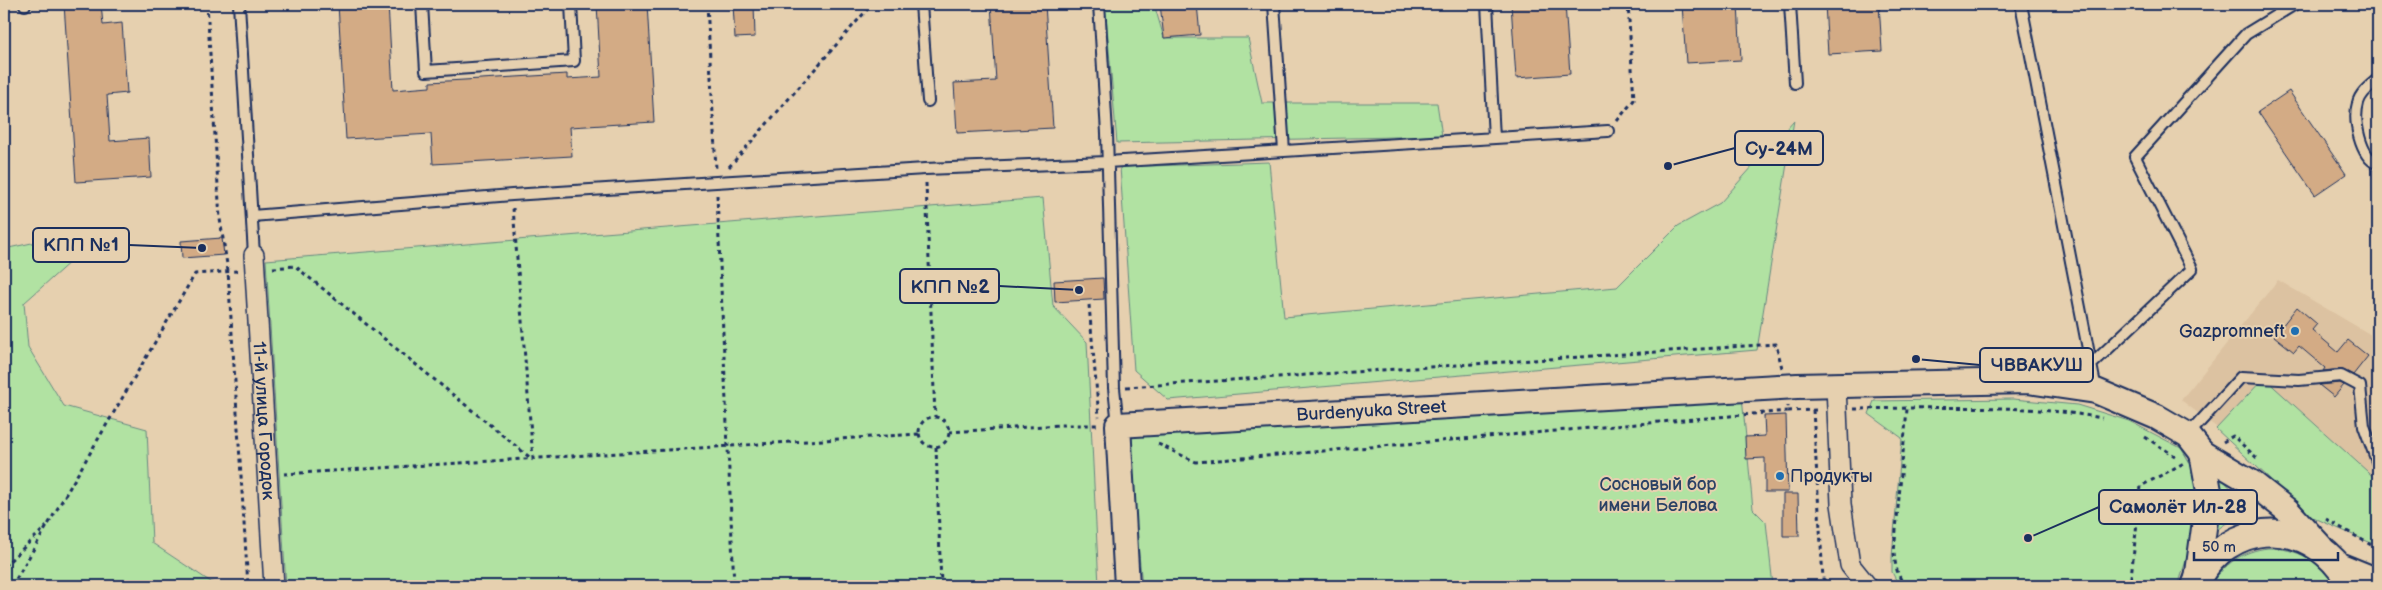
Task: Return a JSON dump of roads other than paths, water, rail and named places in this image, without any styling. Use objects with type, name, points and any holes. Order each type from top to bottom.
[{"type":"main road","points":[[2196,583],[2210,560],[2229,544],[2251,535],[2275,532],[2299,537],[2321,547],[2346,576],[2378,582]]},
{"type":"street","name":"11-й улица Городок","points":[[254,255],[274,586]]},
{"type":"street","name":"Burdenyuka Street","points":[[1118,425],[1787,387],[2028,382],[2096,391],[2157,417],[2191,451],[2251,482],[2288,512],[2321,547]]},
{"type":"street","points":[[1836,385],[1841,504],[1850,565],[1867,586]]},
{"type":"street","points":[[1118,425],[1127,586]]},
{"type":"street","points":[[2191,451],[2210,491],[2196,583]]},
{"type":"lane","points":[[239,4],[254,255]]},
{"type":"lane","points":[[422,4],[426,70],[574,61],[571,4]]},
{"type":"lane","points":[[921,4],[928,101]]},
{"type":"lane","points":[[1099,4],[1108,162],[1114,388],[1118,425]]},
{"type":"lane","points":[[1274,4],[1284,151]]},
{"type":"lane","points":[[1487,4],[1494,138]]},
{"type":"lane","points":[[1790,4],[1795,83]]},
{"type":"lane","points":[[2021,4],[2096,391]]},
{"type":"lane","points":[[2091,365],[2192,269],[2135,157],[2246,34],[2295,4]]},
{"type":"lane","points":[[2378,79],[2367,88],[2358,102],[2356,123],[2359,139],[2373,162],[2378,164]]},
{"type":"lane","points":[[252,216],[512,195],[716,182],[1108,162],[1608,131]]},
{"type":"lane","points":[[2191,451],[2241,377],[2299,380],[2341,376],[2360,386],[2364,426],[2378,464]]},
{"type":"place","name":"Су-24М","points":[[1668,166]]},
{"type":"place","name":"КПП №1","points":[[202,248]]},
{"type":"place","name":"КПП №2","points":[[1079,290]]},
{"type":"place","name":"Gazpromneft","points":[[2295,331]]},
{"type":"place","name":"ЧВВАКУШ","points":[[1916,359]]},
{"type":"place","name":"Продукты","points":[[1780,476]]},
{"type":"place","name":"Самолёт Ил-28","points":[[2028,538]]},
{"type":"park label","name":"Сосновый бор имени Белова","points":[[1658,494]]}]
